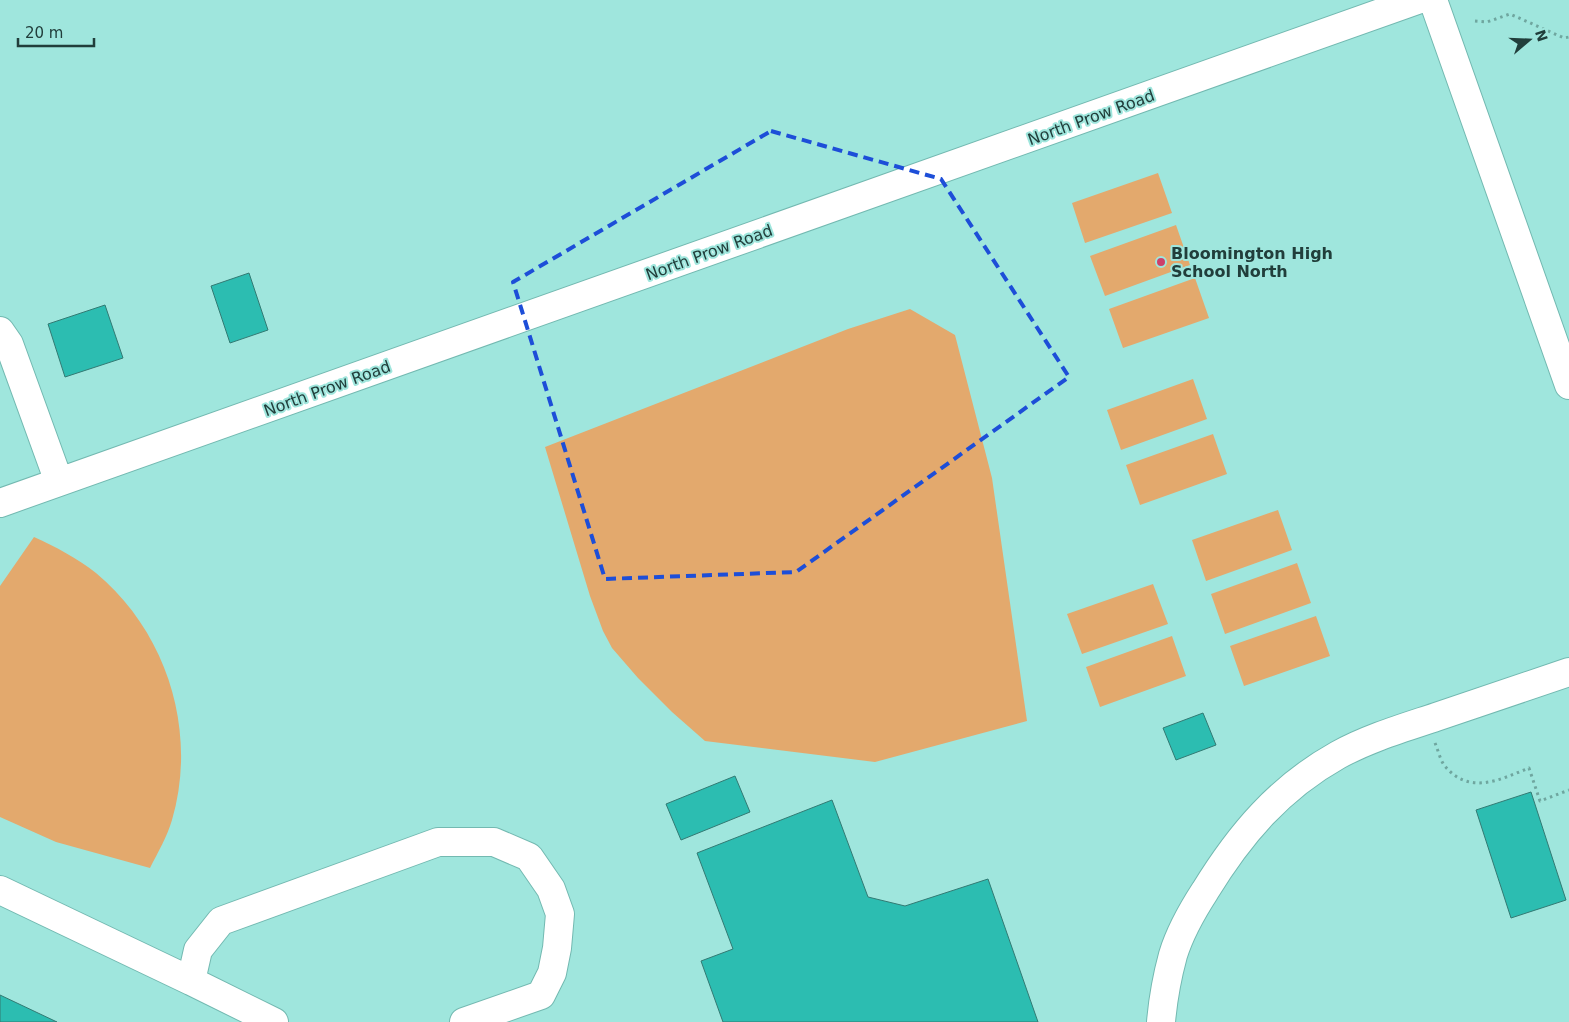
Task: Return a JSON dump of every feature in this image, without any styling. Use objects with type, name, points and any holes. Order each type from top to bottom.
[{"type":"street","name":"North Prow Road","points":[[0,504],[1417,0]]},
{"type":"street","points":[[1433,0],[1569,385]]},
{"type":"street","points":[[0,331],[8,344],[60,482]]},
{"type":"street","points":[[1161,1022],[1164,993],[1171,964],[1184,928],[1218,869],[1242,836],[1259,816],[1285,792],[1338,755],[1371,739],[1569,672]]},
{"type":"street","points":[[191,981],[198,950],[221,921],[438,842],[494,842],[529,857],[551,889],[560,914],[557,948],[552,973],[541,995],[464,1022]]},
{"type":"street","points":[[0,890],[274,1022]]},
{"type":"path","points":[[1475,21],[1487,22],[1510,14],[1564,38],[1569,37]]},
{"type":"path","points":[[1434,741],[1443,764],[1454,774],[1472,783],[1492,782],[1529,768],[1540,801],[1569,790]]},
{"type":"highlighted area","points":[[771,131],[941,179],[1069,377],[796,572],[605,579],[513,282]]},
{"type":"shaded area","points":[[1158,173],[1172,213],[1085,243],[1072,203]]},
{"type":"shaded area","points":[[1176,225],[1190,265],[1105,296],[1090,256]]},
{"type":"shaded area","points":[[1195,278],[1209,318],[1123,348],[1109,309]]},
{"type":"shaded area","points":[[910,309],[955,335],[992,478],[1027,721],[875,762],[705,741],[638,678],[612,648],[603,631],[590,596],[545,447],[848,329]]},
{"type":"shaded area","points":[[1193,379],[1207,419],[1121,450],[1107,410]]},
{"type":"shaded area","points":[[1213,434],[1227,474],[1140,505],[1126,465]]},
{"type":"shaded area","points":[[1278,510],[1292,550],[1206,581],[1192,540]]},
{"type":"shaded area","points":[[34,537],[66,553],[89,568],[121,597],[141,624],[158,654],[170,685],[178,718],[181,752],[179,786],[170,826],[150,868],[56,842],[0,817],[0,586]]},
{"type":"shaded area","points":[[1297,563],[1311,603],[1225,634],[1211,594]]},
{"type":"shaded area","points":[[1153,584],[1168,624],[1082,654],[1067,614]]},
{"type":"shaded area","points":[[1316,616],[1330,656],[1244,686],[1230,646]]},
{"type":"shaded area","points":[[1172,636],[1186,676],[1100,707],[1086,667]]},
{"type":"building","points":[[249,273],[268,330],[230,343],[211,286]]},
{"type":"building","points":[[105,305],[123,358],[65,377],[48,324]]},
{"type":"building","points":[[1203,713],[1216,745],[1176,760],[1163,728]]},
{"type":"building","points":[[735,776],[750,812],[681,840],[666,804]]},
{"type":"building","points":[[1531,792],[1566,900],[1511,918],[1476,810]]},
{"type":"building","points":[[832,800],[868,897],[905,906],[988,879],[1038,1022],[723,1022],[701,961],[733,949],[697,853]]},
{"type":"building","points":[[0,995],[57,1022],[0,1022]]},
{"type":"place","name":"Bloomington High School North","points":[[1161,262]]}]
